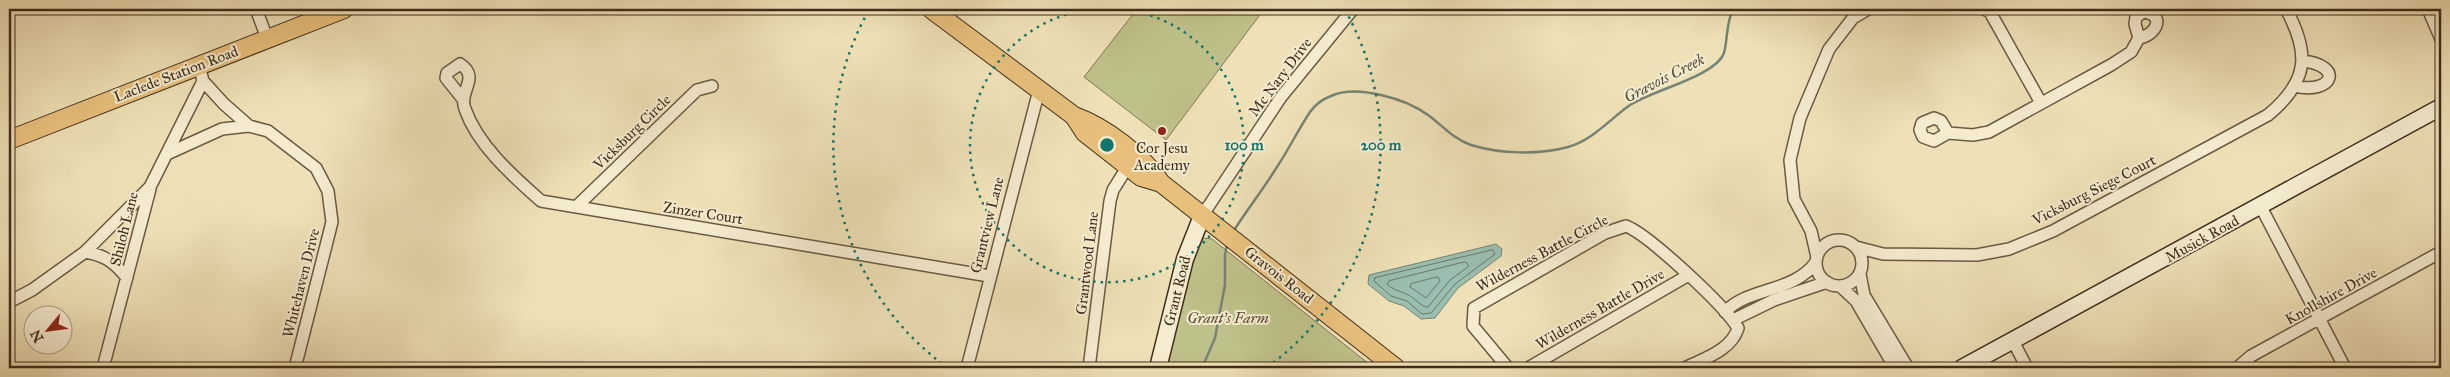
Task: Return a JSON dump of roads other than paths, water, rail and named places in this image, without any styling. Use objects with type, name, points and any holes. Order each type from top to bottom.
[{"type":"main road","name":"Laclede Station Road","points":[[9,140],[201,73],[267,38],[344,9]]},
{"type":"main road","name":"Gravois Road","points":[[931,9],[1074,116],[1093,122],[1149,166],[1161,183],[1396,368]]},
{"type":"main road","name":"Gravois Road","points":[[1074,116],[1085,133],[1141,177],[1161,183]]},
{"type":"street","points":[[256,9],[267,38]]},
{"type":"street","name":"Mc Nary Drive","points":[[1202,216],[1281,97],[1353,9]]},
{"type":"street","points":[[1868,9],[1853,18],[1829,49],[1800,118],[1790,160],[1794,199],[1811,231],[1820,276],[1827,282],[1840,286],[1856,301],[1894,368]]},
{"type":"street","name":"Vicksburg Siege Court","points":[[1856,247],[1883,254],[1977,255],[1997,252],[2053,231],[2268,115],[2282,104],[2294,86],[2304,54],[2297,30],[2286,9]]},
{"type":"street","points":[[2428,9],[2441,39]]},
{"type":"street","points":[[1989,10],[2041,103]]},
{"type":"street","points":[[1948,133],[1973,135],[1989,132],[2111,65],[2131,52],[2139,38]]},
{"type":"street","points":[[2294,86],[2315,88],[2323,86],[2328,81],[2329,74],[2326,68],[2316,63],[2302,61]]},
{"type":"street","points":[[9,302],[32,290],[85,252],[150,187],[169,153],[201,73]]},
{"type":"street","name":"Whitehaven Drive","points":[[201,73],[224,104],[250,126]]},
{"type":"street","name":"Vicksburg Circle","points":[[576,207],[697,90],[712,86]]},
{"type":"street","name":"Grantview Lane","points":[[966,368],[1038,90]]},
{"type":"street","name":"Zinzer Court","points":[[462,98],[474,127],[513,175],[542,201],[989,276]]},
{"type":"street","name":"Musick Road","points":[[1962,368],[2261,207],[2441,107]]},
{"type":"street","name":"Whitehaven Drive","points":[[169,153],[222,129],[250,126],[268,131],[316,168],[328,191],[332,222],[295,368]]},
{"type":"street","name":"Grantwood Lane","points":[[1089,368],[1110,201],[1113,190],[1128,166]]},
{"type":"street","name":"Shiloh Lane","points":[[103,368],[150,187]]},
{"type":"street","points":[[2261,207],[2345,368]]},
{"type":"street","name":"Grant Road","points":[[1158,368],[1185,259],[1202,216]]},
{"type":"street","name":"Wilderness Battle Circle","points":[[1508,368],[1473,326],[1474,308],[1605,234],[1626,226],[1638,231],[1729,316]]},
{"type":"street","points":[[1811,231],[1834,241],[1843,241],[1856,247],[1862,260],[1861,272],[1864,295],[1908,368]]},
{"type":"street","points":[[1729,316],[1738,302],[1804,276],[1825,245],[1834,241]]},
{"type":"street","name":"Shiloh Lane","points":[[85,252],[101,254],[115,263],[127,278]]},
{"type":"street","name":"Knollshire Drive","points":[[2237,368],[2251,356],[2441,252]]},
{"type":"street","points":[[1840,286],[1850,284],[1883,254]]},
{"type":"street","name":"Wilderness Battle Drive","points":[[1528,368],[1687,276]]},
{"type":"street","points":[[1729,316],[1827,282]]},
{"type":"street","points":[[1685,368],[1723,348],[1735,339],[1738,328],[1729,316]]},
{"type":"street","points":[[2013,341],[2027,368]]},
{"type":"water","points":[[1496,244],[1502,249],[1501,256],[1458,288],[1435,318],[1421,319],[1404,306],[1389,301],[1368,284],[1369,275]]},
{"type":"waterway","name":"Gravois Creek","points":[[1233,232],[1280,163],[1310,112],[1328,97],[1354,92],[1381,95],[1394,99],[1419,109],[1459,139],[1482,148],[1507,152],[1557,150],[1577,144],[1601,129],[1640,99],[1697,76],[1719,61],[1724,53],[1729,20],[1733,9]]},
{"type":"waterway","name":"Gravois Creek","points":[[1202,368],[1215,338],[1225,285],[1227,244]]},
{"type":"place","name":"Cor Jesu Academy","points":[[1162,131]]},
{"type":"park label","name":"Grant's Farm","points":[[1228,318]]}]
